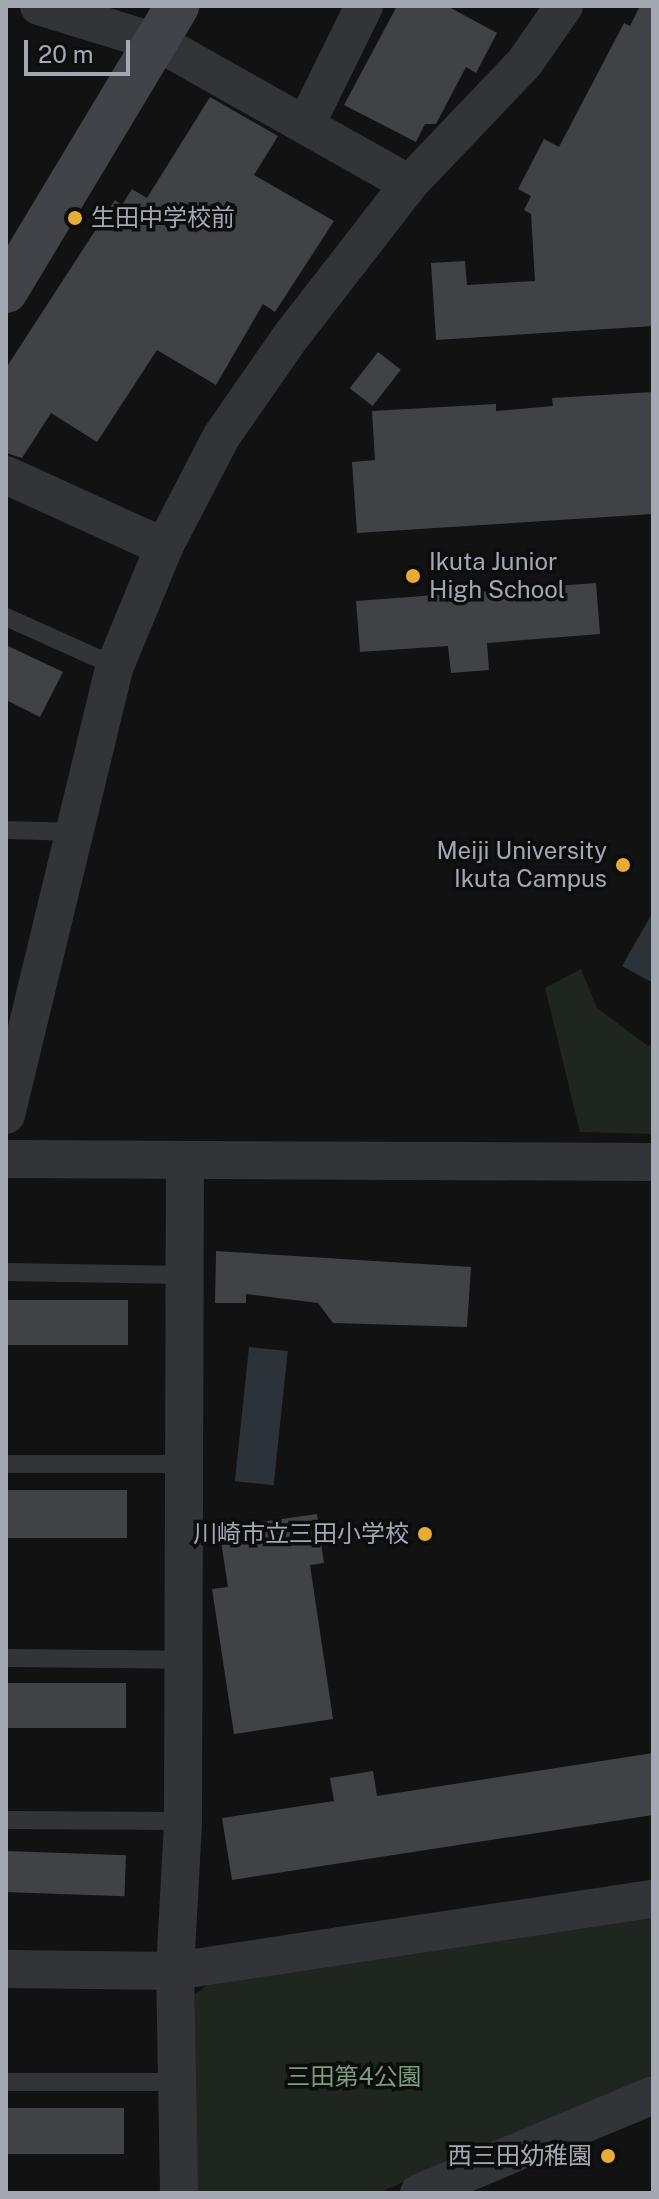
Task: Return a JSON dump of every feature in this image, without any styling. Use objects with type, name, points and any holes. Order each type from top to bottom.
[{"type":"street","points":[[39,6],[168,24],[307,122],[409,184]]},
{"type":"street","points":[[307,122],[364,6]]},
{"type":"street","points":[[6,1115],[19,1010],[76,832],[115,666],[164,547],[221,437],[409,184],[525,62],[564,6]]},
{"type":"street","points":[[6,291],[168,24]]},
{"type":"street","points":[[6,475],[164,547]]},
{"type":"street","points":[[6,1159],[653,1162]]},
{"type":"street","points":[[179,2193],[175,1971],[183,1821],[182,1275],[185,1160]]},
{"type":"street","points":[[6,1969],[175,1971],[653,1899]]},
{"type":"street","points":[[419,2193],[653,2095]]},
{"type":"lane","points":[[6,617],[115,666]]},
{"type":"lane","points":[[6,830],[76,832]]},
{"type":"lane","points":[[6,1272],[182,1275]]},
{"type":"lane","points":[[6,1464],[184,1464]]},
{"type":"lane","points":[[6,1658],[184,1660]]},
{"type":"lane","points":[[6,1820],[183,1821]]},
{"type":"lane","points":[[6,2082],[175,2082]]},
{"type":"green space","points":[[581,969],[597,1008],[648,1046],[653,1044],[653,1134],[580,1132],[545,988]]},
{"type":"green space","name":"三田第4公園","points":[[653,1916],[653,2075],[378,2193],[193,2193],[195,1994],[211,1982]]},
{"type":"shaded area","points":[[653,912],[653,983],[622,966]]},
{"type":"shaded area","points":[[249,1347],[288,1351],[274,1485],[235,1481]]},
{"type":"building","points":[[397,6],[447,6],[497,33],[476,73],[466,67],[436,124],[425,124],[416,142],[344,105]]},
{"type":"building","points":[[640,6],[653,6],[653,326],[436,340],[431,263],[465,261],[467,285],[535,281],[531,214],[524,210],[531,196],[518,189],[544,139],[559,147],[624,23],[630,26]]},
{"type":"building","points":[[210,97],[278,136],[254,175],[334,221],[275,312],[263,304],[216,385],[157,350],[97,442],[51,413],[22,458],[6,453],[6,368],[115,200],[122,205],[132,189],[147,198]]},
{"type":"building","points":[[378,352],[401,370],[373,406],[350,388]]},
{"type":"building","points":[[653,392],[653,514],[357,533],[352,462],[375,460],[372,411],[496,404],[496,411],[553,406],[552,398]]},
{"type":"building","points":[[596,583],[600,634],[487,643],[489,670],[451,673],[448,646],[360,652],[356,601]]},
{"type":"building","points":[[6,645],[63,672],[40,717],[6,700]]},
{"type":"building","points":[[216,1251],[471,1267],[467,1327],[333,1323],[318,1303],[246,1294],[246,1303],[215,1303]]},
{"type":"building","points":[[6,1300],[128,1300],[128,1345],[6,1345]]},
{"type":"building","points":[[6,1490],[127,1490],[127,1538],[6,1538]]},
{"type":"building","points":[[317,1514],[324,1563],[310,1565],[333,1719],[234,1734],[212,1589],[228,1587],[219,1528]]},
{"type":"building","points":[[6,1683],[126,1683],[126,1728],[6,1728]]},
{"type":"building","points":[[653,1753],[653,1815],[232,1880],[222,1818],[334,1801],[330,1778],[373,1771],[377,1796]]},
{"type":"building","points":[[6,1851],[126,1855],[124,1896],[6,1892]]},
{"type":"building","points":[[6,2108],[124,2108],[124,2154],[6,2154]]},
{"type":"place","name":"生田中学校前","points":[[75,218]]},
{"type":"place","name":"Ikuta Junior High School","points":[[413,576]]},
{"type":"place","name":"Meiji University Ikuta Campus","points":[[623,865]]},
{"type":"place","name":"川崎市立三田小学校","points":[[425,1534]]},
{"type":"place","name":"西三田幼稚園","points":[[608,2156]]}]
